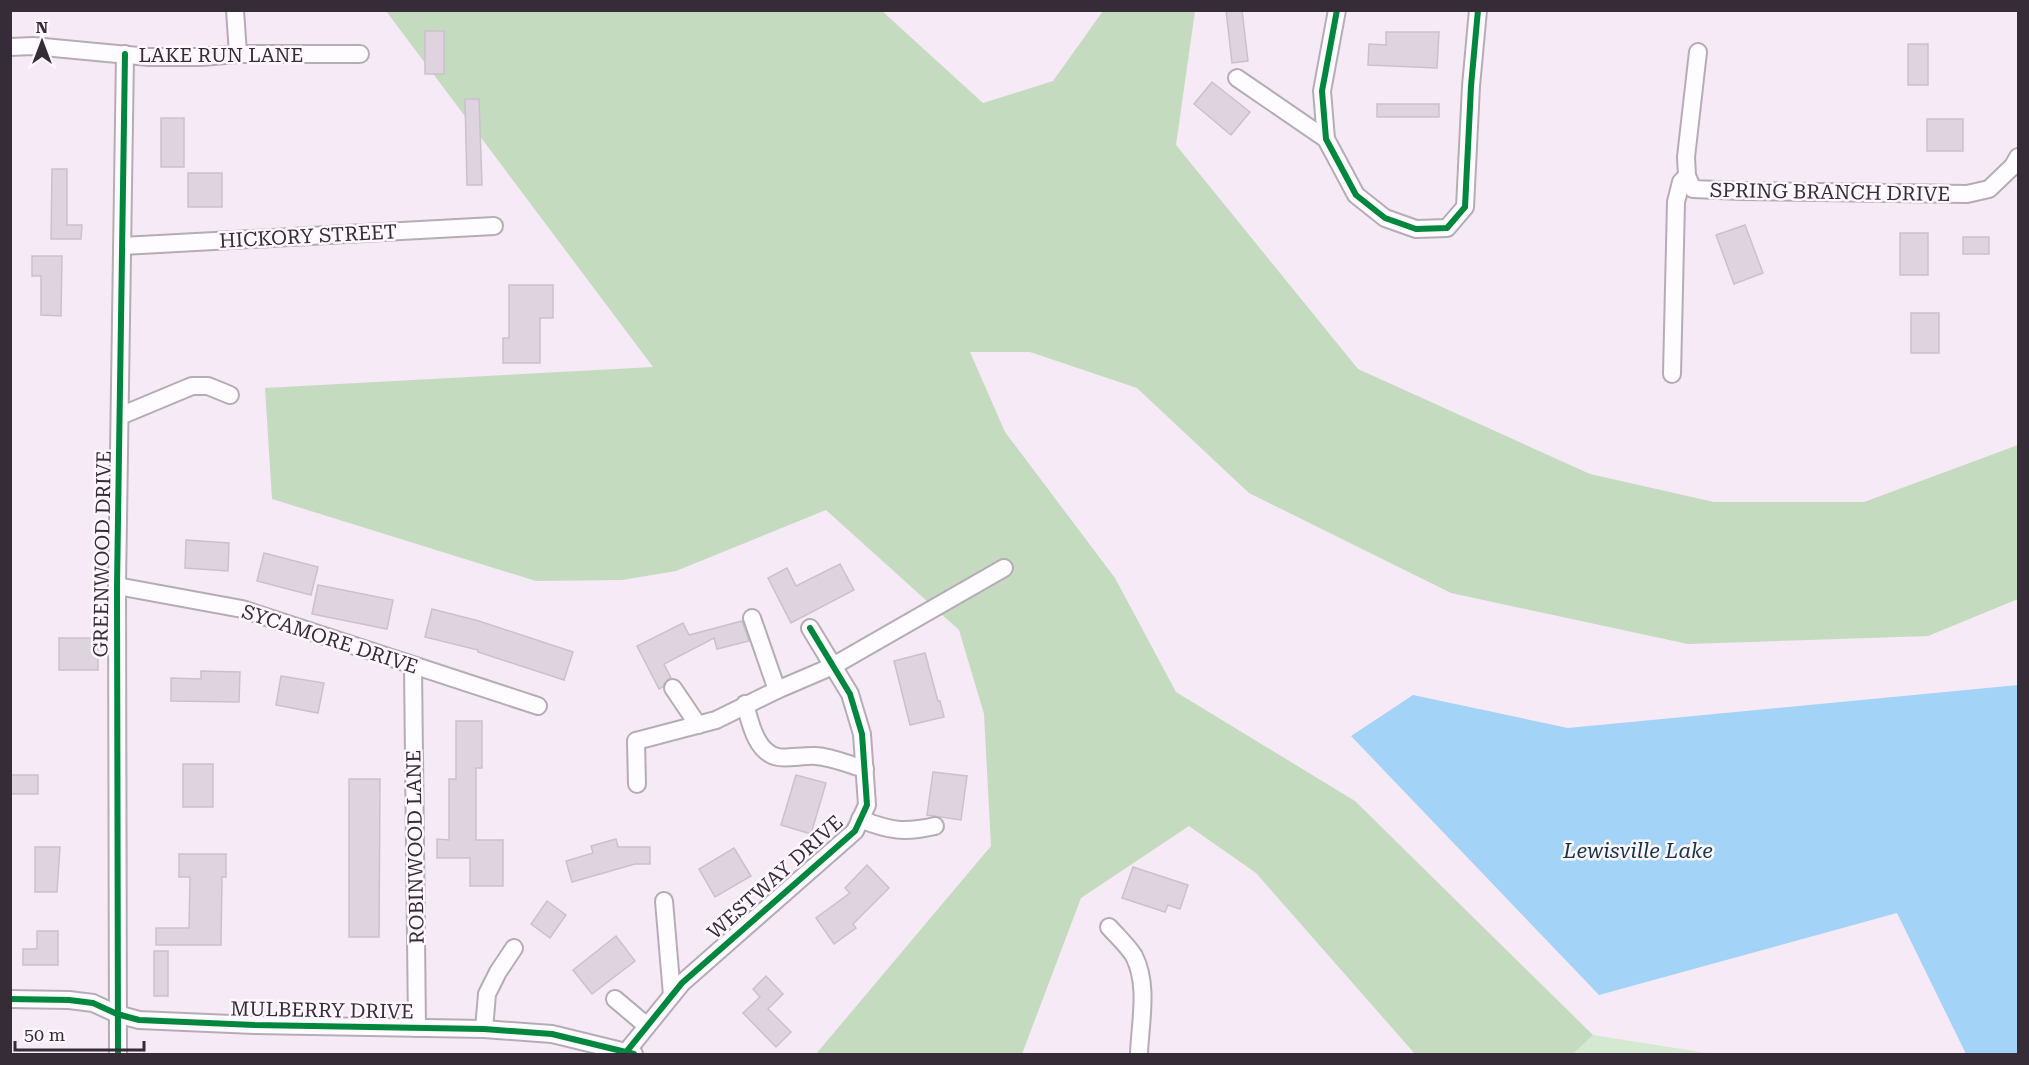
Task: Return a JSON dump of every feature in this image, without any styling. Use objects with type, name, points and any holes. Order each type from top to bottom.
[{"type":"street","points":[[235,10],[238,54]]},
{"type":"street","points":[[1337,10],[1322,91],[1326,139],[1356,195],[1385,218],[1416,229],[1447,228],[1466,207],[1471,86],[1478,10]]},
{"type":"street","name":"LAKE RUN LANE","points":[[10,47],[33,46],[149,57],[360,54]]},
{"type":"street","name":"SPRING BRANCH DRIVE","points":[[1698,52],[1686,157],[1687,176],[1693,189],[1967,194],[1989,189],[2019,157]]},
{"type":"street","name":"GREENWOOD DRIVE","points":[[118,1054],[117,586],[125,54]]},
{"type":"street","points":[[1237,78],[1326,139]]},
{"type":"street","points":[[1672,374],[1676,202],[1681,182],[1687,176]]},
{"type":"street","name":"HICKORY STREET","points":[[122,246],[494,226]]},
{"type":"street","points":[[120,416],[192,386],[208,386],[230,395]]},
{"type":"street","points":[[637,784],[636,741],[716,720],[745,704],[833,666],[1004,568]]},
{"type":"street","name":"SYCAMORE DRIVE","points":[[117,586],[242,609],[538,706]]},
{"type":"street","points":[[752,618],[777,690]]},
{"type":"street","name":"WESTWAY DRIVE","points":[[631,1053],[647,1026],[682,982],[855,831],[867,806],[862,734],[850,694],[810,628]]},
{"type":"street","name":"ROBINWOOD LANE","points":[[413,666],[417,1028]]},
{"type":"street","points":[[673,688],[698,725]]},
{"type":"street","points":[[745,704],[749,721],[760,744],[779,758],[818,756],[865,769]]},
{"type":"street","points":[[860,819],[880,827],[909,832],[935,826]]},
{"type":"street","points":[[664,901],[672,995]]},
{"type":"street","points":[[1109,927],[1133,954],[1139,970],[1142,993],[1139,1054]]},
{"type":"street","points":[[484,1029],[487,994],[514,948]]},
{"type":"street","name":"MULBERRY DRIVE","points":[[10,999],[69,1000],[93,1003],[117,1014],[139,1020],[254,1025],[484,1029],[552,1034],[631,1053]]},
{"type":"street","points":[[615,999],[647,1026]]},
{"type":"green space","points":[[386,11],[882,11],[983,103],[1053,81],[1103,11],[1195,11],[1176,145],[1358,369],[1590,474],[1714,502],[1864,502],[2018,445],[2018,599],[1928,636],[1688,644],[1451,593],[1249,493],[1137,388],[1030,352],[970,352],[1005,432],[1115,578],[1176,692],[1355,801],[1593,1035],[1573,1054],[1415,1054],[1256,873],[1189,826],[1081,898],[1022,1054],[816,1054],[991,846],[984,714],[959,630],[826,510],[676,571],[622,580],[536,581],[272,499],[265,388],[653,367]]},
{"type":"green space","points":[[1593,1035],[1713,1054],[1573,1054]]},
{"type":"water","name":"Lewisville Lake","points":[[2018,685],[2018,1054],[1966,1054],[1897,913],[1599,995],[1351,736],[1413,695],[1568,728]]},
{"type":"building","points":[[1226,10],[1242,10],[1248,61],[1232,63]]},
{"type":"building","points":[[425,31],[444,31],[444,74],[425,74]]},
{"type":"building","points":[[1386,32],[1439,32],[1437,68],[1368,65],[1369,44],[1386,45]]},
{"type":"building","points":[[1908,44],[1928,44],[1928,85],[1908,85]]},
{"type":"building","points":[[1212,82],[1250,112],[1231,135],[1194,104]]},
{"type":"building","points":[[465,99],[479,99],[482,185],[467,185]]},
{"type":"building","points":[[1377,104],[1439,104],[1439,117],[1377,117]]},
{"type":"building","points":[[161,118],[184,118],[184,167],[161,167]]},
{"type":"building","points":[[1927,119],[1963,119],[1963,151],[1927,151]]},
{"type":"building","points":[[52,169],[67,169],[67,225],[82,225],[81,239],[51,239]]},
{"type":"building","points":[[188,173],[222,173],[222,207],[188,207]]},
{"type":"building","points":[[1745,225],[1763,273],[1734,284],[1716,235]]},
{"type":"building","points":[[1900,233],[1928,233],[1928,275],[1900,275]]},
{"type":"building","points":[[1963,237],[1989,237],[1989,254],[1963,254]]},
{"type":"building","points":[[32,256],[62,256],[61,316],[41,315],[41,276],[32,276]]},
{"type":"building","points":[[509,285],[553,285],[553,318],[540,318],[540,363],[503,363],[503,338],[509,338]]},
{"type":"building","points":[[1911,313],[1939,313],[1939,353],[1911,353]]},
{"type":"building","points":[[186,540],[229,543],[228,571],[185,568]]},
{"type":"building","points":[[264,553],[318,567],[311,595],[257,581]]},
{"type":"building","points":[[840,564],[854,590],[791,623],[768,578],[787,568],[796,586]]},
{"type":"building","points":[[318,585],[393,600],[387,629],[312,614]]},
{"type":"building","points":[[432,609],[479,621],[573,652],[564,680],[478,652],[478,650],[425,637]]},
{"type":"building","points":[[742,621],[749,641],[717,649],[714,638],[664,664],[671,678],[659,689],[637,646],[683,623],[689,635]]},
{"type":"building","points":[[59,638],[98,638],[98,670],[59,670]]},
{"type":"building","points":[[925,653],[944,717],[910,725],[894,661]]},
{"type":"building","points":[[201,671],[240,672],[239,702],[171,701],[171,678],[201,679]]},
{"type":"building","points":[[281,676],[324,683],[318,713],[276,705]]},
{"type":"building","points":[[456,721],[482,721],[482,768],[476,768],[476,840],[503,840],[503,886],[470,886],[470,858],[437,858],[437,839],[449,840],[449,779],[456,779]]},
{"type":"building","points":[[183,764],[213,764],[213,807],[183,807]]},
{"type":"building","points":[[933,772],[967,776],[961,820],[927,815]]},
{"type":"building","points":[[10,775],[38,775],[38,794],[10,794]]},
{"type":"building","points":[[796,775],[826,783],[811,834],[781,825]]},
{"type":"building","points":[[349,779],[380,779],[379,937],[349,937]]},
{"type":"building","points":[[616,839],[618,847],[650,847],[650,864],[635,864],[572,882],[566,861],[593,853],[591,846]]},
{"type":"building","points":[[35,847],[60,847],[57,892],[35,892]]},
{"type":"building","points":[[734,848],[751,876],[715,897],[699,869]]},
{"type":"building","points":[[179,854],[226,854],[226,877],[222,877],[221,945],[156,945],[156,928],[189,928],[190,877],[179,877]]},
{"type":"building","points":[[867,865],[889,888],[853,924],[856,928],[834,944],[816,918],[850,893],[845,888]]},
{"type":"building","points":[[1133,867],[1188,885],[1180,909],[1168,905],[1165,912],[1122,898]]},
{"type":"building","points":[[547,901],[566,915],[550,938],[531,924]]},
{"type":"building","points":[[37,931],[58,931],[58,965],[23,965],[23,949],[37,949]]},
{"type":"building","points":[[616,936],[635,961],[592,994],[573,970]]},
{"type":"building","points":[[154,951],[168,951],[168,996],[154,996]]},
{"type":"building","points":[[766,976],[783,994],[768,1009],[791,1032],[776,1047],[743,1013],[760,997],[753,989]]},
{"type":"cycle path","points":[[1337,10],[1322,91],[1326,139],[1356,195],[1385,218],[1416,229],[1447,228],[1465,207],[1471,86],[1478,10]]},
{"type":"cycle path","points":[[118,1054],[117,586],[125,54]]},
{"type":"cycle path","points":[[627,1051],[682,983],[855,831],[867,805],[862,734],[850,694],[810,628]]},
{"type":"cycle path","points":[[10,999],[69,1000],[93,1003],[117,1014],[139,1020],[254,1025],[484,1029],[552,1034],[634,1054]]}]
